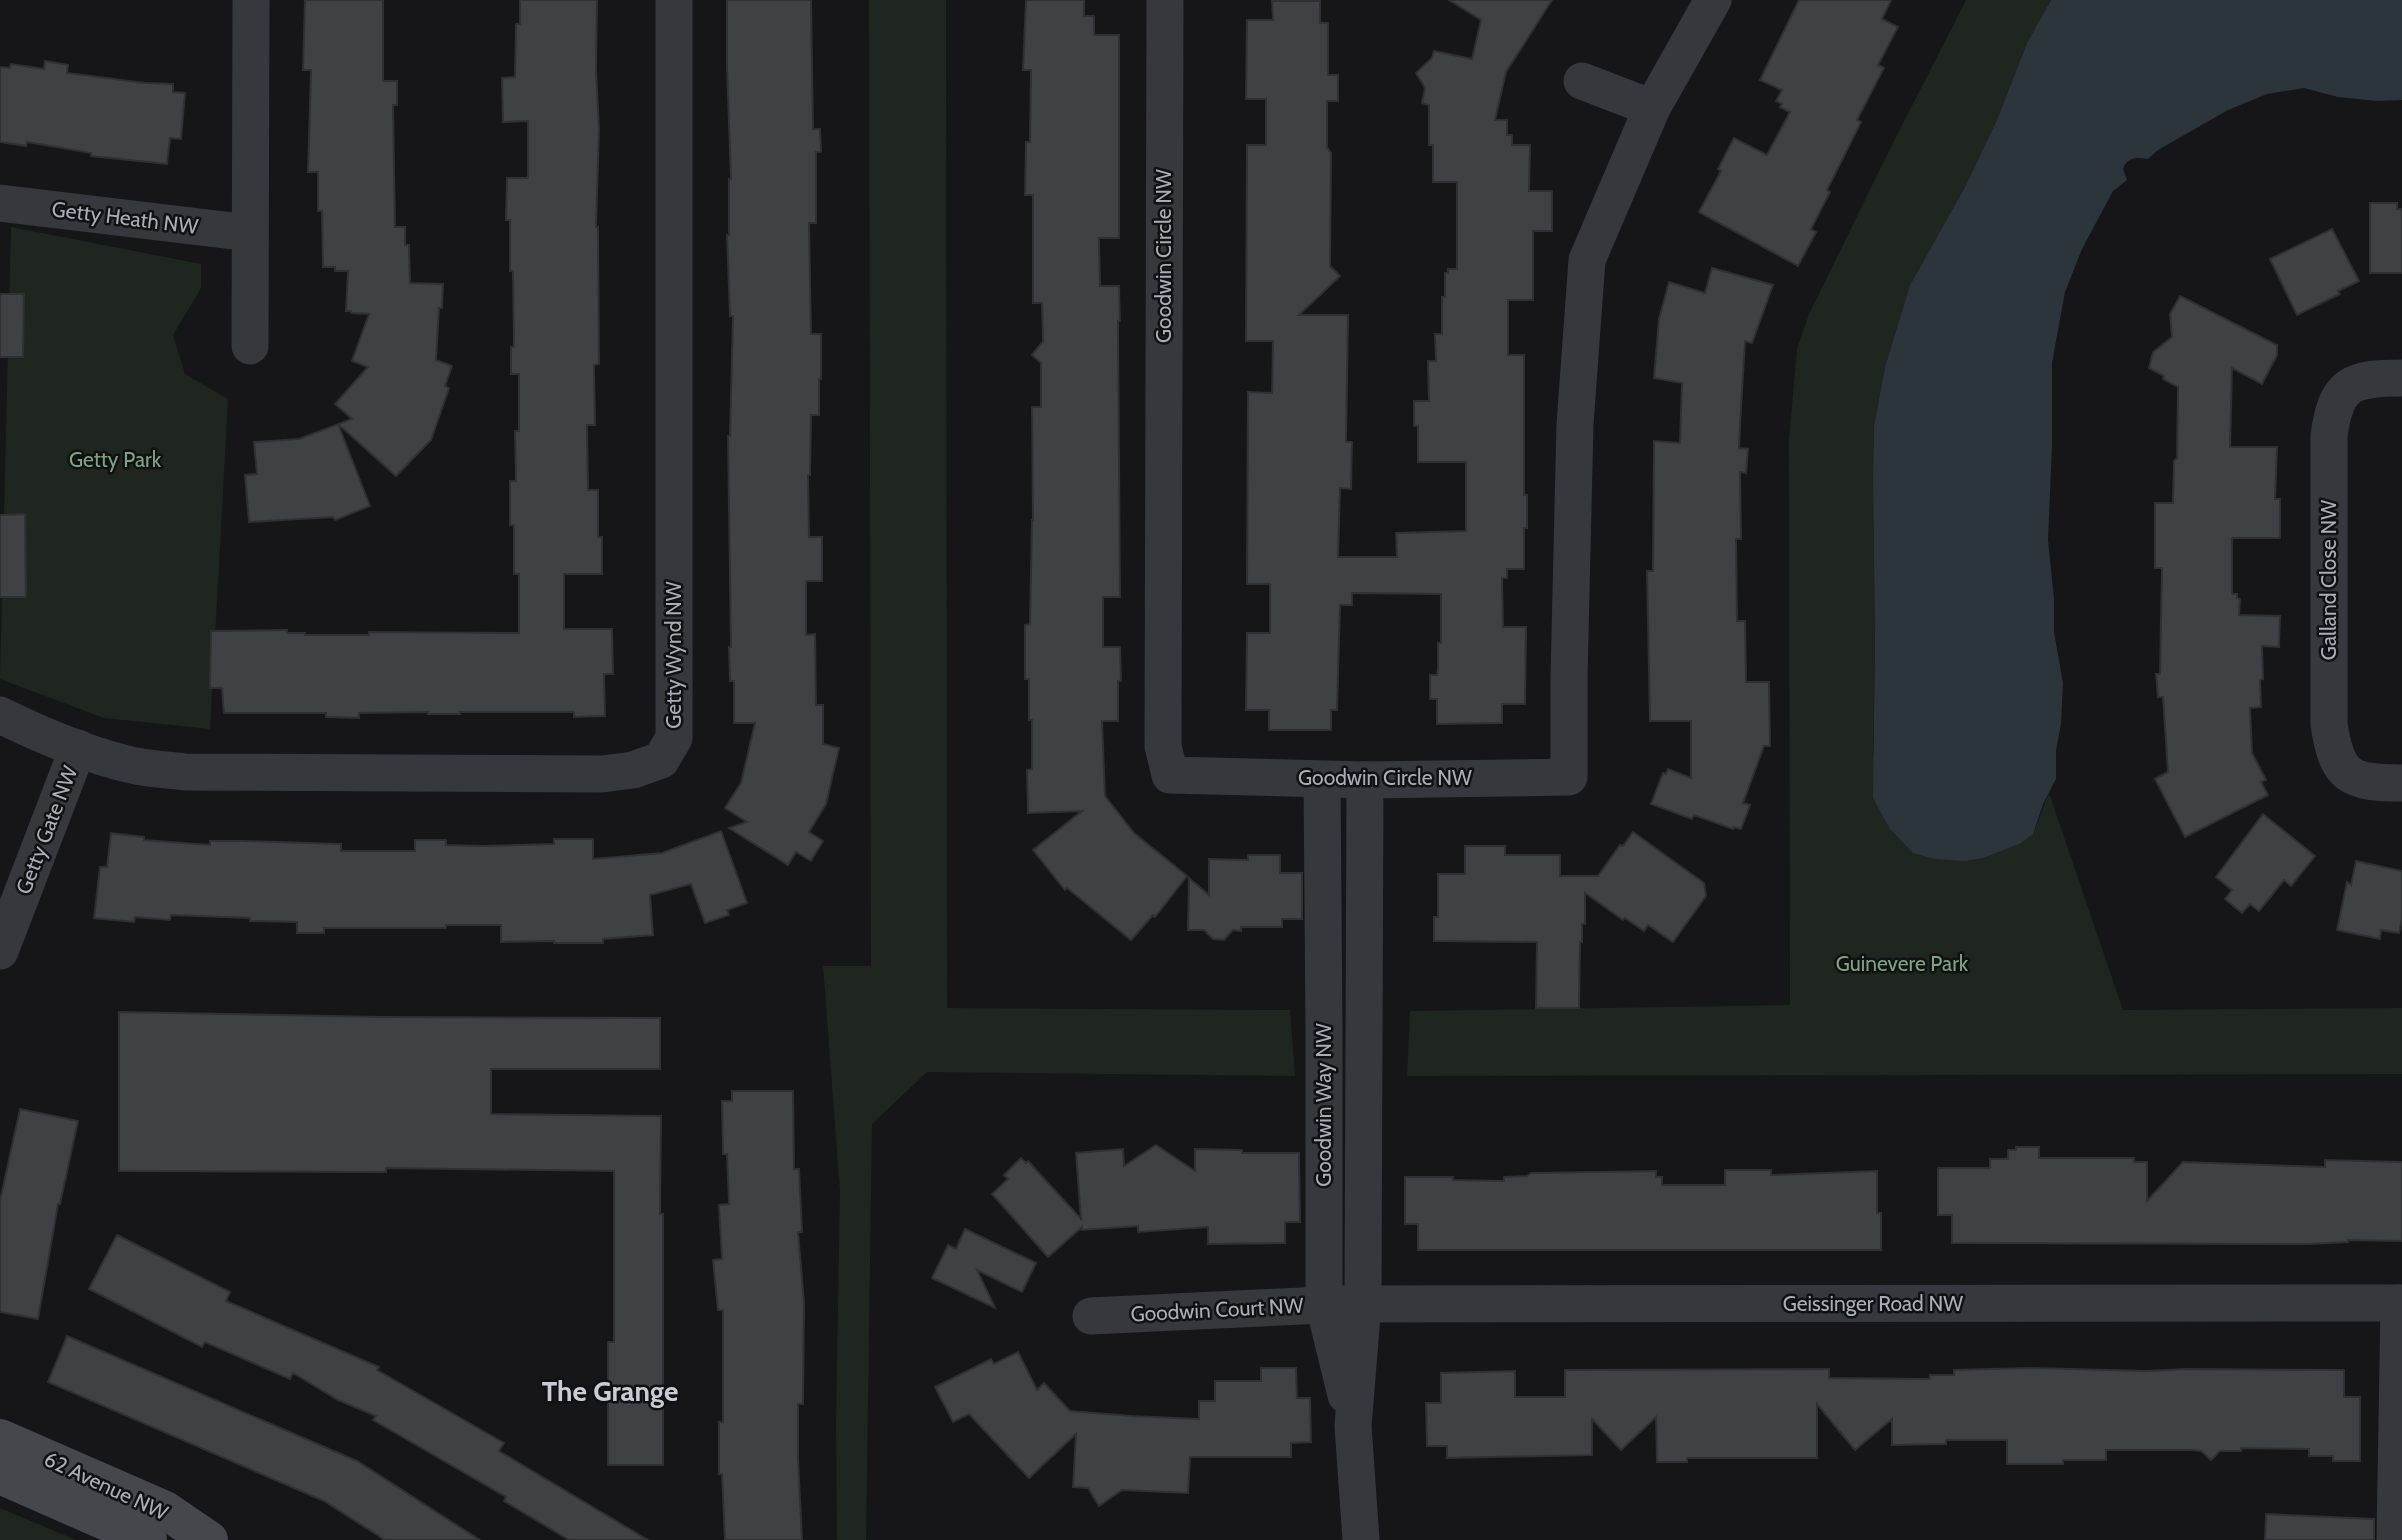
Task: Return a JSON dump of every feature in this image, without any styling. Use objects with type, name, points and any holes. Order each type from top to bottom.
[{"type":"main road","name":"62 Avenue NW","points":[[0,1438],[165,1510],[209,1540]]},
{"type":"main road","name":"62 Avenue NW","points":[[0,1475],[148,1540]]},
{"type":"street","points":[[250,346],[251,0]]},
{"type":"street","name":"Getty Wynd NW","points":[[0,715],[37,733],[135,766],[184,772],[602,774],[633,770],[661,760],[674,738],[674,0]]},
{"type":"street","name":"Goodwin Circle NW","points":[[1165,0],[1163,746],[1170,775],[1322,780],[1569,777],[1575,424],[1587,260],[1652,107],[1713,0]]},
{"type":"street","points":[[1582,81],[1652,107]]},
{"type":"street","name":"Getty Heath NW","points":[[0,203],[250,233]]},
{"type":"street","name":"Galland Close NW","points":[[2402,378],[2373,379],[2343,390],[2331,421],[2329,724],[2337,760],[2353,778],[2368,783],[2402,783]]},
{"type":"street","name":"Getty Gate NW","points":[[0,951],[78,748]]},
{"type":"street","name":"Goodwin Way NW","points":[[1322,780],[1324,1028],[1361,1540]]},
{"type":"street","name":"Goodwin Way NW","points":[[1343,1304],[1365,780]]},
{"type":"street","points":[[2395,1540],[2401,1303]]},
{"type":"street","name":"Geissinger Road NW","points":[[1343,1304],[2401,1303]]},
{"type":"street","name":"Goodwin Court NW","points":[[1091,1316],[1343,1304]]},
{"type":"green space","points":[[869,0],[946,0],[947,1008],[1290,1010],[1295,1076],[927,1072],[872,1124],[866,1540],[837,1540],[840,1190],[823,966],[871,966]]},
{"type":"green space","name":"Guinevere Park","points":[[1966,0],[2051,0],[2027,43],[1997,120],[1965,187],[1910,285],[1885,367],[1874,426],[1873,754],[2033,834],[2049,793],[2123,1010],[2402,1008],[2402,1074],[1407,1076],[1410,1011],[1790,1005],[1789,439],[1797,349],[1809,314]]},
{"type":"green space","name":"Getty Park","points":[[11,227],[201,264],[201,288],[173,335],[185,374],[228,399],[210,729],[104,718],[0,679]]},
{"type":"green space","points":[[0,1508],[76,1540],[0,1540]]},
{"type":"shaded area","points":[[2051,0],[2402,0],[2402,100],[2378,101],[2338,97],[2304,88],[2267,94],[2228,110],[2158,150],[2148,159],[2133,159],[2125,165],[2123,169],[2127,180],[2113,191],[2082,249],[2065,292],[2052,363],[2048,540],[2054,599],[2054,632],[2063,683],[2061,724],[2056,750],[2056,779],[2043,804],[2033,834],[2019,844],[1983,858],[1965,861],[1935,859],[1913,853],[1890,829],[1873,798],[1874,426],[1885,367],[1910,285],[1965,187],[1997,120],[2027,43]]},
{"type":"building","points":[[305,0],[383,0],[383,81],[397,81],[397,105],[393,105],[395,227],[405,227],[405,245],[409,245],[410,283],[443,284],[436,360],[452,366],[445,386],[449,388],[431,440],[396,476],[338,424],[352,419],[335,404],[368,367],[352,361],[369,314],[346,311],[348,271],[323,267],[318,172],[308,172],[311,70],[303,70]]},
{"type":"building","points":[[520,0],[597,0],[599,129],[596,227],[599,364],[594,365],[595,425],[587,425],[588,490],[598,490],[598,537],[602,537],[602,574],[564,574],[564,629],[612,629],[613,674],[604,674],[605,716],[574,717],[574,712],[428,712],[359,713],[359,718],[326,717],[326,713],[224,713],[222,688],[210,688],[211,631],[287,630],[287,633],[305,635],[369,635],[369,632],[519,633],[519,574],[514,574],[514,525],[510,525],[510,481],[516,481],[515,431],[519,431],[519,374],[511,374],[511,347],[514,347],[513,271],[510,271],[510,220],[506,220],[507,178],[528,178],[528,121],[503,122],[502,78],[515,77],[516,24],[520,24]]},
{"type":"building","points":[[727,0],[811,0],[813,129],[820,129],[821,152],[816,152],[816,223],[809,223],[811,334],[821,334],[821,379],[819,415],[811,415],[809,537],[822,537],[822,581],[806,581],[806,635],[815,634],[816,705],[823,705],[823,744],[839,748],[826,804],[809,832],[823,841],[811,861],[796,852],[788,865],[729,828],[747,822],[725,808],[741,783],[755,723],[734,723],[734,681],[730,681],[728,436],[733,316],[730,316],[727,235],[731,179]]},
{"type":"building","points":[[1026,0],[1084,0],[1084,16],[1094,16],[1094,35],[1119,35],[1119,238],[1099,238],[1100,286],[1119,286],[1120,321],[1120,597],[1103,597],[1103,647],[1120,647],[1121,681],[1118,681],[1118,721],[1102,721],[1105,796],[1134,833],[1187,876],[1155,917],[1153,915],[1131,940],[1067,888],[1065,890],[1033,850],[1082,811],[1028,813],[1027,770],[1032,769],[1032,720],[1029,720],[1029,679],[1025,679],[1025,625],[1030,624],[1032,407],[1041,407],[1041,363],[1032,355],[1043,341],[1042,303],[1033,303],[1033,195],[1025,195],[1026,142],[1030,142],[1031,70],[1023,70]]},
{"type":"building","points":[[1449,0],[1552,0],[1506,72],[1495,120],[1507,120],[1507,135],[1512,135],[1512,145],[1530,145],[1529,191],[1552,191],[1552,231],[1533,231],[1533,300],[1508,300],[1508,355],[1524,355],[1524,495],[1527,495],[1527,528],[1524,528],[1524,569],[1507,569],[1507,578],[1502,578],[1503,627],[1526,627],[1525,704],[1502,704],[1502,723],[1437,724],[1437,699],[1430,699],[1430,675],[1437,675],[1438,668],[1441,594],[1352,593],[1352,605],[1340,605],[1337,710],[1331,710],[1331,730],[1269,730],[1269,710],[1246,710],[1247,633],[1270,633],[1270,584],[1247,584],[1248,392],[1272,393],[1273,341],[1246,341],[1247,145],[1266,145],[1266,99],[1246,99],[1247,20],[1273,20],[1272,1],[1320,1],[1320,23],[1328,23],[1328,75],[1338,75],[1338,101],[1327,101],[1327,147],[1331,153],[1330,266],[1340,276],[1299,315],[1348,315],[1346,442],[1352,442],[1351,489],[1340,488],[1338,557],[1397,557],[1396,533],[1466,531],[1466,462],[1418,462],[1418,426],[1414,426],[1414,401],[1429,401],[1428,361],[1436,361],[1435,334],[1442,334],[1445,273],[1448,273],[1448,269],[1457,269],[1457,182],[1433,182],[1429,105],[1422,103],[1425,88],[1416,73],[1432,58],[1434,51],[1472,59],[1481,20]]},
{"type":"building","points":[[1799,0],[1891,0],[1882,19],[1898,27],[1878,65],[1884,68],[1857,120],[1861,122],[1827,190],[1830,192],[1811,229],[1816,232],[1798,266],[1699,212],[1721,171],[1718,169],[1734,138],[1767,155],[1790,112],[1780,107],[1782,104],[1776,101],[1782,90],[1760,80]]},
{"type":"building","points":[[45,61],[68,65],[67,73],[173,84],[173,92],[185,93],[181,139],[170,138],[167,164],[91,156],[91,153],[27,142],[26,146],[0,142],[0,67],[10,68],[11,64],[44,69]]},
{"type":"building","points":[[2370,203],[2397,203],[2397,209],[2402,209],[2402,273],[2370,273]]},
{"type":"building","points":[[2332,229],[2359,281],[2338,291],[2340,294],[2297,315],[2270,259]]},
{"type":"building","points":[[1712,268],[1773,285],[1752,343],[1745,341],[1740,425],[1739,448],[1748,449],[1746,473],[1740,472],[1741,539],[1736,539],[1737,621],[1745,621],[1746,682],[1769,682],[1770,746],[1764,746],[1743,803],[1750,805],[1741,829],[1733,829],[1694,815],[1692,819],[1651,804],[1663,773],[1666,774],[1668,769],[1691,778],[1691,721],[1650,721],[1647,571],[1653,571],[1654,441],[1680,443],[1682,383],[1654,378],[1659,319],[1669,282],[1705,293]]},
{"type":"building","points":[[0,294],[24,294],[23,357],[0,357]]},
{"type":"building","points":[[2180,296],[2277,345],[2277,355],[2262,384],[2232,368],[2230,447],[2277,447],[2275,499],[2280,499],[2280,538],[2232,538],[2232,594],[2237,594],[2240,599],[2239,615],[2280,616],[2279,647],[2262,646],[2261,707],[2250,708],[2252,753],[2266,780],[2261,782],[2268,795],[2185,837],[2155,779],[2168,772],[2163,697],[2158,697],[2156,674],[2160,674],[2162,568],[2155,568],[2155,503],[2173,503],[2178,387],[2149,368],[2153,352],[2172,337],[2170,314]]},
{"type":"building","points":[[338,424],[370,506],[335,520],[333,517],[249,522],[245,475],[257,474],[254,442],[299,439]]},
{"type":"building","points":[[25,514],[26,597],[0,597],[0,515]]},
{"type":"building","points":[[2263,814],[2315,856],[2291,886],[2284,880],[2259,911],[2250,904],[2242,913],[2225,899],[2232,890],[2216,877]]},
{"type":"building","points":[[721,831],[747,903],[727,910],[729,915],[705,923],[691,884],[650,895],[653,935],[603,939],[603,943],[501,942],[501,925],[324,928],[324,933],[297,933],[297,922],[250,921],[250,918],[171,915],[170,920],[135,917],[134,922],[94,918],[100,867],[107,867],[111,833],[144,837],[144,840],[210,845],[210,841],[341,844],[341,851],[415,851],[415,840],[446,840],[446,845],[484,846],[554,844],[554,839],[593,839],[593,859],[662,853]]},
{"type":"building","points":[[1633,832],[1704,883],[1706,896],[1673,942],[1648,925],[1644,931],[1625,918],[1623,920],[1585,893],[1585,924],[1582,924],[1580,942],[1579,1008],[1536,1008],[1537,942],[1434,941],[1434,917],[1438,917],[1438,874],[1465,874],[1465,846],[1505,846],[1505,855],[1560,855],[1560,876],[1598,876]]},
{"type":"building","points":[[1248,855],[1280,855],[1280,873],[1302,873],[1302,919],[1282,919],[1282,927],[1241,927],[1241,931],[1233,930],[1224,940],[1213,939],[1204,930],[1188,930],[1189,878],[1209,895],[1209,859],[1248,860]]},
{"type":"building","points":[[2356,861],[2402,871],[2402,919],[2399,933],[2381,930],[2380,939],[2337,930],[2347,882],[2351,885]]},
{"type":"building","points":[[119,1012],[660,1018],[660,1069],[491,1069],[491,1114],[661,1116],[663,1465],[608,1465],[608,1342],[614,1342],[614,1171],[386,1168],[386,1172],[119,1171]]},
{"type":"building","points":[[732,1091],[793,1091],[794,1169],[799,1169],[802,1232],[798,1232],[804,1303],[803,1404],[798,1404],[802,1540],[725,1540],[722,1474],[719,1474],[719,1422],[723,1422],[723,1310],[718,1310],[713,1260],[722,1259],[719,1205],[729,1204],[727,1154],[723,1154],[722,1101],[732,1101]]},
{"type":"building","points":[[20,1109],[78,1121],[58,1204],[38,1319],[0,1312],[0,1201]]},
{"type":"building","points":[[1156,1145],[1195,1171],[1195,1149],[1242,1150],[1242,1153],[1299,1153],[1300,1222],[1285,1222],[1285,1243],[1208,1244],[1208,1227],[1138,1232],[1138,1226],[1082,1230],[1082,1227],[1048,1257],[992,1194],[1008,1179],[1004,1175],[1021,1158],[1026,1163],[1028,1161],[1081,1219],[1076,1153],[1123,1149],[1124,1166]]},
{"type":"building","points":[[2016,1147],[2039,1147],[2039,1158],[2134,1158],[2134,1162],[2147,1162],[2147,1201],[2183,1162],[2325,1167],[2325,1160],[2402,1162],[2402,1241],[2348,1240],[2310,1244],[1952,1243],[1952,1215],[1938,1215],[1938,1168],[1990,1168],[1990,1159],[2008,1159],[2008,1150],[2016,1150]]},
{"type":"building","points":[[1725,1170],[1771,1170],[1771,1175],[1877,1171],[1877,1213],[1881,1213],[1881,1250],[1418,1250],[1418,1224],[1405,1224],[1405,1177],[1504,1181],[1504,1177],[1527,1176],[1531,1173],[1656,1171],[1656,1177],[1662,1177],[1662,1185],[1725,1185]]},
{"type":"building","points":[[965,1229],[1036,1263],[1022,1292],[977,1270],[995,1308],[932,1278],[948,1245],[956,1249]]},
{"type":"building","points":[[117,1235],[230,1292],[226,1301],[379,1367],[377,1370],[504,1443],[499,1451],[648,1540],[569,1540],[504,1501],[506,1497],[373,1420],[376,1416],[338,1400],[293,1373],[290,1379],[205,1342],[202,1347],[89,1289]]},
{"type":"building","points":[[67,1336],[357,1461],[480,1540],[385,1540],[324,1501],[48,1382]]},
{"type":"building","points":[[1018,1352],[1037,1390],[1044,1383],[1070,1411],[1132,1416],[1199,1419],[1199,1401],[1215,1401],[1215,1381],[1261,1381],[1261,1368],[1296,1368],[1297,1398],[1310,1398],[1311,1442],[1291,1443],[1291,1457],[1190,1457],[1188,1493],[1122,1490],[1099,1506],[1088,1488],[1073,1487],[1076,1434],[1029,1478],[969,1414],[953,1422],[935,1387],[991,1359],[994,1364]]},
{"type":"building","points":[[2030,1368],[2147,1371],[2344,1370],[2344,1397],[2360,1397],[2360,1461],[2333,1461],[2333,1456],[2309,1456],[2309,1449],[2241,1448],[2241,1451],[2220,1451],[2211,1460],[2201,1451],[2192,1450],[2106,1450],[2106,1460],[2063,1460],[2063,1464],[2007,1464],[2007,1440],[1946,1440],[1946,1444],[1892,1445],[1892,1419],[1855,1450],[1817,1404],[1817,1458],[1687,1458],[1687,1462],[1657,1462],[1656,1417],[1621,1450],[1592,1419],[1592,1455],[1447,1458],[1447,1446],[1427,1446],[1426,1403],[1441,1403],[1441,1373],[1515,1371],[1515,1397],[1565,1397],[1565,1370],[1829,1369],[1829,1378],[1930,1379],[1930,1375],[1954,1375],[1954,1370]]},
{"type":"building","points":[[2266,1514],[2374,1519],[2374,1540],[2265,1540]]},
{"type":"district","name":"The Grange","points":[[610,1391]]}]
